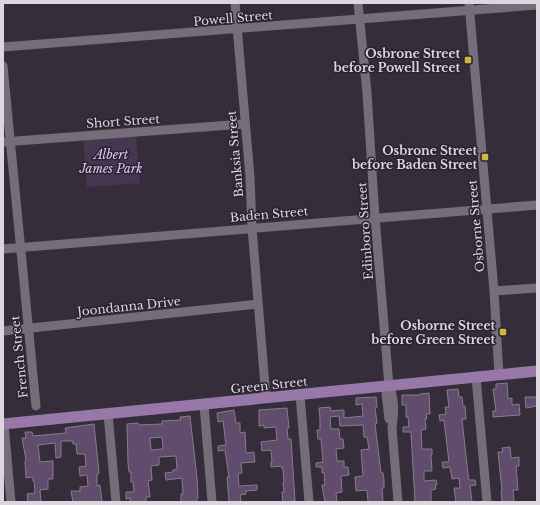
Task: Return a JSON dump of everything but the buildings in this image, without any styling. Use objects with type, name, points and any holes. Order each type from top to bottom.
[{"type":"main road","name":"Green Street","points":[[3,424],[537,371]]},
{"type":"street","name":"Banksia Street","points":[[235,3],[244,124],[250,177],[252,228],[266,398]]},
{"type":"street","name":"Edinboro Street","points":[[358,3],[367,93],[375,218],[389,386],[386,394],[388,417],[392,428],[398,502]]},
{"type":"street","name":"Powell Street","points":[[3,48],[359,20],[469,7],[537,5]]},
{"type":"street","name":"Osborne Street","points":[[469,7],[494,291],[499,375]]},
{"type":"street","name":"French Street","points":[[3,66],[7,142],[21,248],[27,329],[36,406]]},
{"type":"street","name":"Short Street","points":[[7,142],[244,124]]},
{"type":"street","name":"Baden Street","points":[[3,249],[537,205]]},
{"type":"street","points":[[494,291],[537,288]]},
{"type":"street","name":"Joondanna Drive","points":[[3,331],[258,304]]},
{"type":"street","points":[[476,377],[487,502]]},
{"type":"street","points":[[300,395],[309,502]]},
{"type":"street","points":[[204,405],[212,502]]},
{"type":"street","points":[[108,414],[116,502]]},
{"type":"street","points":[[3,424],[6,480],[11,502]]},
{"type":"green space","name":"Albert James Park","points":[[136,134],[140,183],[87,187],[83,139]]},
{"type":"place","name":"Osbrone Street before Powell Street","points":[[468,60]]},
{"type":"place","name":"Osbrone Street before Baden Street","points":[[485,157]]},
{"type":"place","name":"Osborne Street before Green Street","points":[[503,332]]}]
